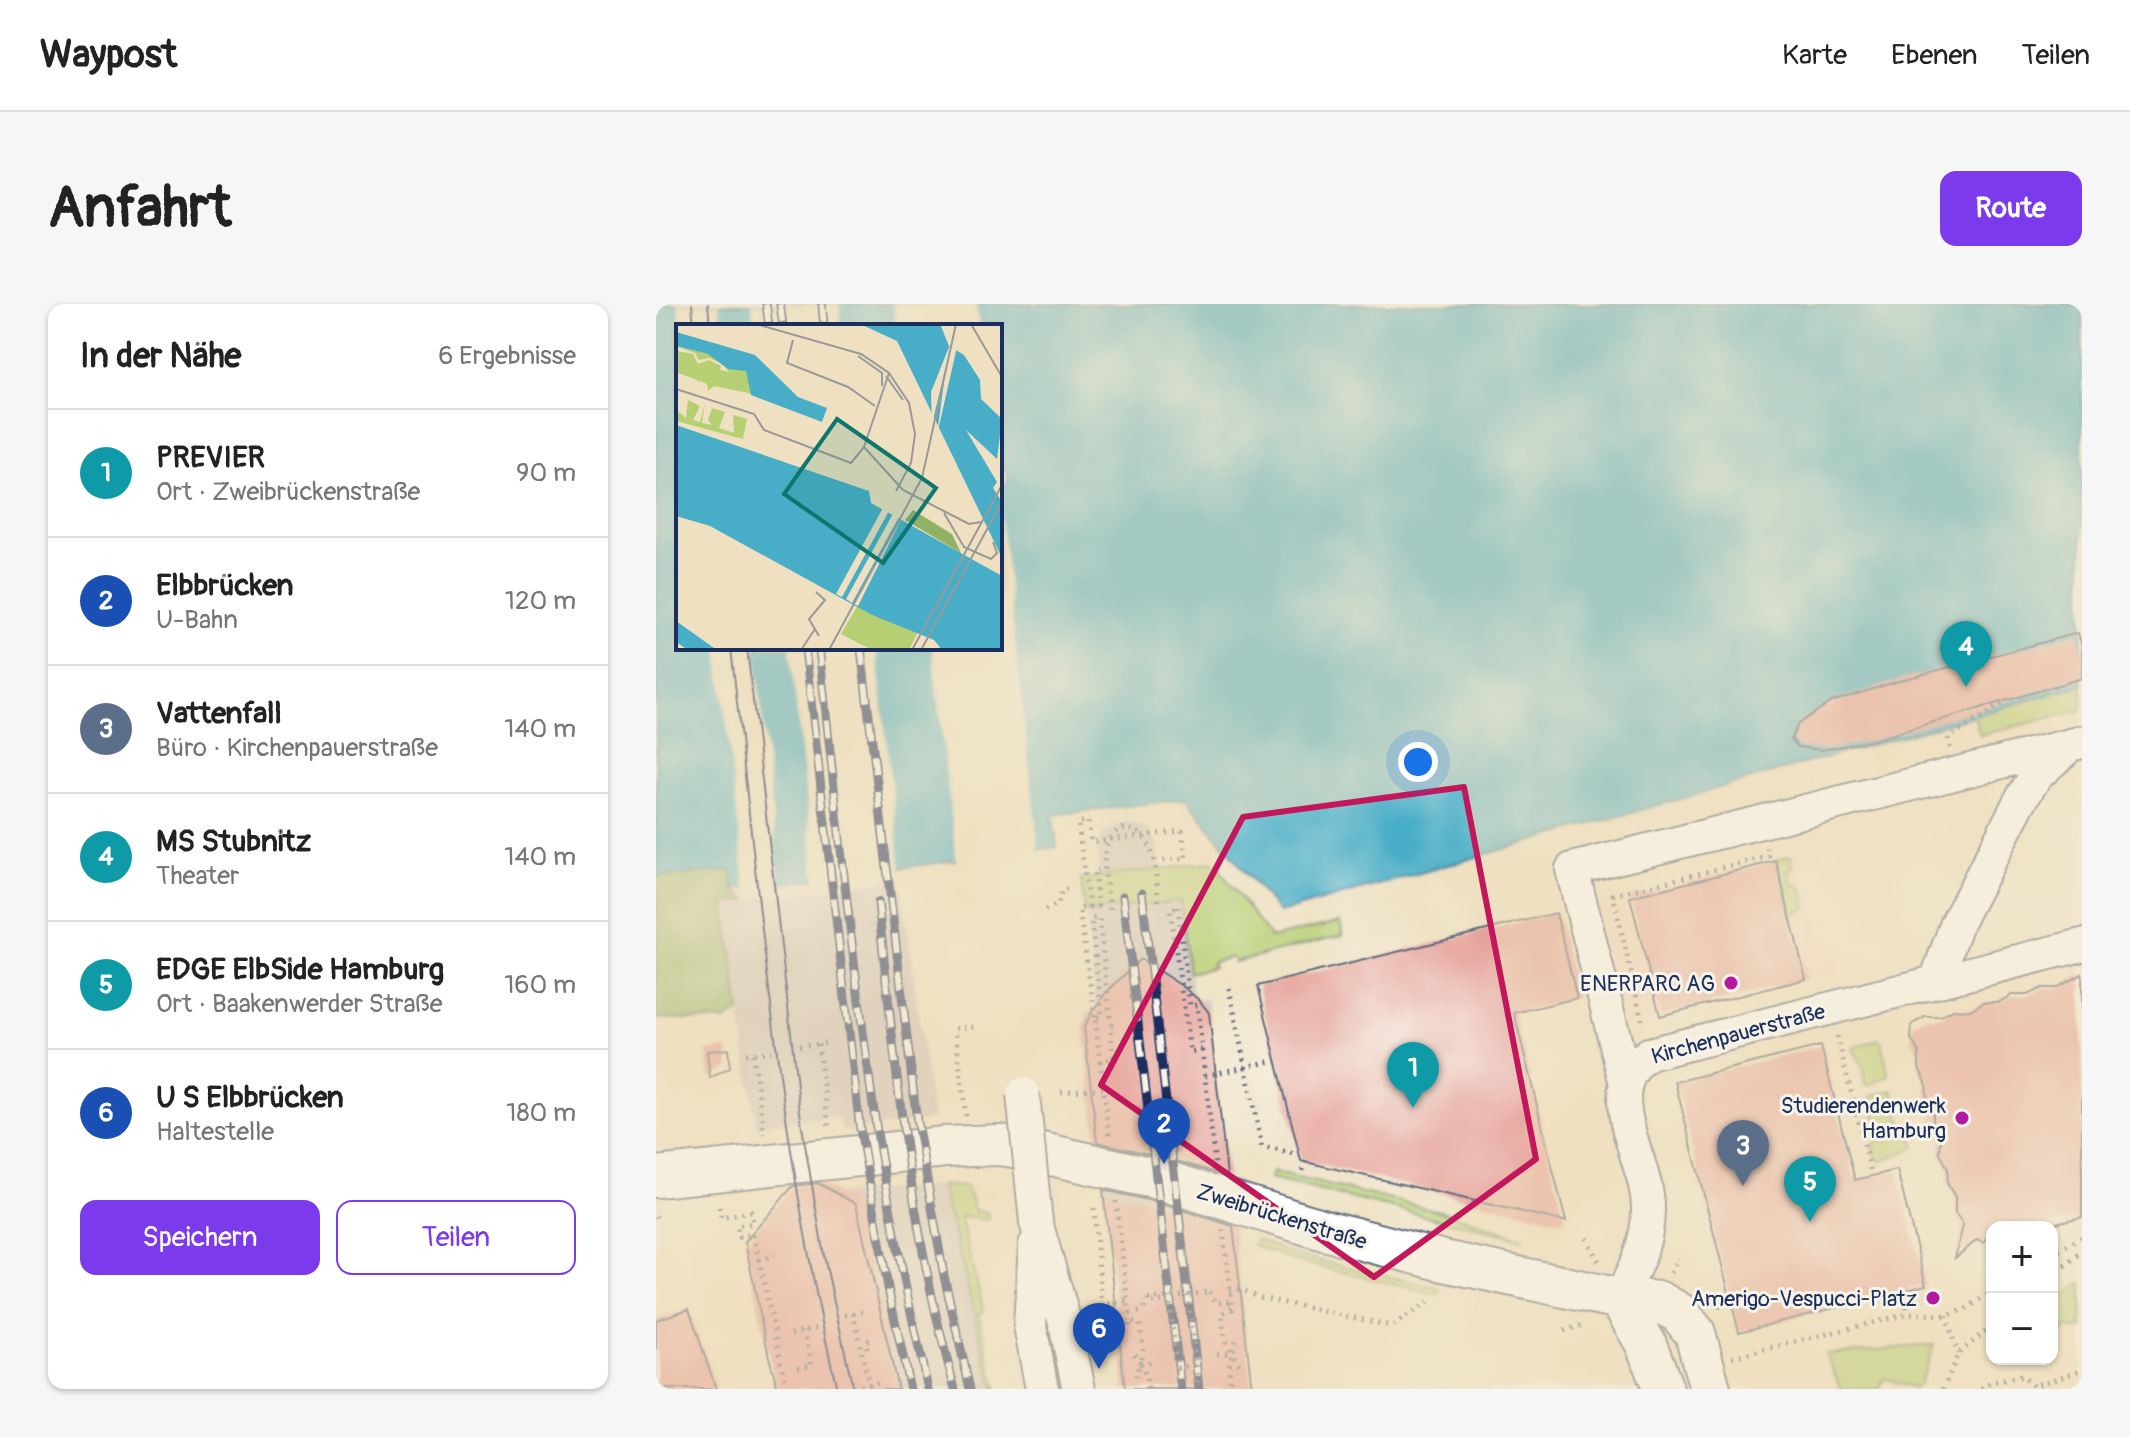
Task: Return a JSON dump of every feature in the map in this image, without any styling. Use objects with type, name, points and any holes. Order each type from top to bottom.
[{"type":"main road","name":"Zweibrückenstraße","points":[[656,1177],[954,1147],[1010,1146],[1173,1183],[1324,1230],[1444,1261],[1620,1299],[1660,1302],[1684,1318],[1721,1373]]},
{"type":"main road","points":[[1620,1299],[1646,1344],[1663,1389]]},
{"type":"street","points":[[1936,981],[1957,923],[2019,803],[2035,777],[2076,744]]},
{"type":"street","points":[[1625,1080],[1572,869],[2076,744]]},
{"type":"street","name":"Kirchenpauerstraße","points":[[1620,1299],[1641,1255],[1649,1208],[1622,1100],[1625,1080],[1631,1069],[1649,1054],[2082,945]]},
{"type":"street","points":[[1023,1094],[1036,1222],[1030,1325],[1042,1389]]},
{"type":"street","points":[[1036,1222],[1064,1319],[1079,1389]]},
{"type":"path","points":[[1951,753],[1948,738],[2006,702]]},
{"type":"path","points":[[1089,907],[1078,823],[1088,821],[1091,842],[1182,831],[1186,858],[1161,861]]},
{"type":"path","points":[[1110,909],[1105,846],[1113,834],[1125,828],[1142,834],[1151,846],[1159,904]]},
{"type":"path","points":[[1093,1014],[1102,1016],[1091,919],[1099,918],[1114,1025],[1113,1059],[1100,1061],[1093,1014],[1079,908],[1098,906],[1094,870],[1098,870]]},
{"type":"path","points":[[1045,910],[1058,904],[1062,890],[1067,889]]},
{"type":"path","points":[[1613,895],[1644,1028]]},
{"type":"path","points":[[1178,907],[1190,1006],[1197,1005],[1202,1050],[1190,1052],[1182,1017],[1170,909],[1178,907]]},
{"type":"path","points":[[1229,988],[1262,1147],[1299,1155]]},
{"type":"path","points":[[966,1119],[955,1029],[974,1026]]},
{"type":"path","points":[[1836,1031],[1872,1176]]},
{"type":"path","points":[[799,1046],[821,1043],[829,1127]]},
{"type":"path","points":[[763,1125],[750,1054],[771,1052]]},
{"type":"path","points":[[1205,1076],[1276,1060]]},
{"type":"path","points":[[1061,1092],[1103,1088]]},
{"type":"path","points":[[1303,1171],[1305,1162]]},
{"type":"path","points":[[719,1207],[721,1218],[751,1212],[753,1223],[737,1226],[739,1237],[753,1234],[787,1389]]},
{"type":"path","points":[[1094,1208],[1102,1305],[1128,1301]]},
{"type":"path","points":[[2058,1251],[2082,1237]]},
{"type":"path","points":[[2058,1271],[2082,1252]]},
{"type":"path","points":[[759,1259],[775,1256]]},
{"type":"path","points":[[1230,1291],[1241,1289],[1262,1298],[1392,1326],[1430,1301]]},
{"type":"path","points":[[1902,1291],[1908,1314]]},
{"type":"path","points":[[1721,1373],[1908,1314],[1946,1315],[1964,1310],[1990,1293]]},
{"type":"path","points":[[1129,1314],[1143,1311],[1149,1301],[1209,1295],[1217,1303],[1231,1301]]},
{"type":"path","points":[[1191,1296],[1198,1389]]},
{"type":"path","points":[[1167,1299],[1180,1389]]},
{"type":"path","points":[[1233,1313],[1232,1307],[1222,1314],[1225,1340],[1239,1364]]},
{"type":"path","points":[[845,1315],[866,1311]]},
{"type":"path","points":[[854,1313],[867,1345]]},
{"type":"path","points":[[854,1313],[869,1385]]},
{"type":"path","points":[[1946,1315],[1958,1354]]},
{"type":"path","points":[[1129,1326],[1130,1321],[1140,1324],[1143,1349],[1135,1377]]},
{"type":"path","points":[[791,1334],[818,1328]]},
{"type":"path","points":[[1943,1389],[1958,1354],[1986,1331]]},
{"type":"path","points":[[798,1367],[810,1361],[802,1332]]},
{"type":"path","points":[[1231,1389],[1229,1366],[1236,1338]]},
{"type":"path","points":[[1132,1351],[1146,1376],[1148,1389]]},
{"type":"path","points":[[1217,1354],[1232,1353]]},
{"type":"path","points":[[1140,1363],[1155,1361]]},
{"type":"path","points":[[1177,1368],[1196,1365]]},
{"type":"path","points":[[1981,1389],[1993,1382],[2022,1376],[2034,1388],[2082,1370]]},
{"type":"path","points":[[860,1386],[882,1382]]},
{"type":"highlighted area","points":[[1464,787],[1536,1159],[1374,1277],[1101,1085],[1243,817]]},
{"type":"shaded area","points":[[1126,821],[1146,827],[1157,841],[1166,902],[1181,901],[1193,995],[1199,1000],[1207,999],[1252,1389],[1125,1389],[1084,1027],[1087,1012],[1097,1010],[1085,912],[1103,909],[1097,846],[1105,831]]},
{"type":"shaded area","points":[[1801,854],[1823,940],[1832,938],[1840,970],[1623,1025],[1594,905]]},
{"type":"shaded area","points":[[901,879],[932,1120],[845,1131],[841,1130],[839,1117],[756,1126],[725,903]]},
{"type":"shaded area","points":[[941,1185],[942,1200],[954,1230],[994,1389],[831,1389],[819,1196]]},
{"type":"green space","points":[[2082,685],[2082,710],[1980,735],[1974,716]]},
{"type":"green space","points":[[1791,856],[1793,867],[1788,871],[1791,882],[1802,888],[1807,907],[1790,916],[1776,860]]},
{"type":"green space","points":[[1214,862],[1271,938],[1340,922],[1343,935],[1234,962],[1232,957],[1212,962],[1213,967],[1190,973],[1181,901],[1085,912],[1081,879]]},
{"type":"green space","points":[[731,870],[734,890],[747,900],[725,904],[740,1012],[725,1021],[656,1018],[656,877]]},
{"type":"green space","points":[[1878,1039],[1882,1042],[1889,1076],[1868,1085],[1864,1082],[1864,1070],[1853,1048]]},
{"type":"green space","points":[[1893,1090],[1902,1123],[1910,1131],[1915,1147],[1880,1162],[1873,1149],[1881,1132],[1870,1100],[1872,1096]]},
{"type":"green space","points":[[1272,1172],[1444,1212],[1523,1239],[1270,1179]]},
{"type":"green space","points":[[941,1185],[966,1187],[975,1211],[988,1213],[988,1220],[960,1217],[984,1312],[978,1313],[997,1389],[994,1389]]},
{"type":"green space","points":[[1256,1239],[1295,1255],[1440,1288],[1438,1295],[1292,1260],[1253,1245]]},
{"type":"green space","points":[[2082,1283],[2082,1328],[2066,1327],[2058,1337],[2058,1300]]},
{"type":"green space","points":[[1934,1345],[1915,1388],[1884,1378],[1880,1389],[1841,1389],[1826,1354]]},
{"type":"water","points":[[656,304],[2082,304],[2082,685],[1279,913],[1186,799],[1053,815],[1057,847],[734,890],[731,870],[656,877]]},
{"type":"pier","points":[[678,304],[719,304],[721,324],[680,324]]},
{"type":"pier","points":[[752,304],[839,304],[841,324],[754,324]]},
{"type":"pier","points":[[893,304],[976,304],[979,324],[896,324]]},
{"type":"pier","points":[[1002,529],[1039,853],[957,864],[932,650],[1002,650]]},
{"type":"pier","points":[[718,650],[755,650],[780,888],[746,892]]},
{"type":"pier","points":[[790,650],[876,650],[901,872],[816,883]]},
{"type":"building","points":[[2078,633],[2082,647],[2082,678],[1870,741],[1821,750],[1798,747],[1791,739],[1798,724],[1831,702]]},
{"type":"building","points":[[1776,861],[1806,979],[1660,1016],[1630,897]]},
{"type":"building","points":[[1556,913],[1577,998],[1514,1013],[1566,1222],[1301,1161],[1258,986]]},
{"type":"building","points":[[1140,959],[1182,986],[1209,1013],[1227,1176],[1097,1142],[1084,1027],[1105,994]]},
{"type":"building","points":[[2082,974],[2082,1217],[2058,1222],[1986,1221],[1986,1240],[1983,1243],[1977,1240],[1955,1258],[1963,1225],[1955,1213],[1955,1197],[1947,1183],[1948,1169],[1940,1153],[1941,1138],[1933,1126],[1933,1110],[1919,1068],[1919,1052],[1911,1039],[1912,1024],[1925,1017],[1940,1017],[1955,1009],[1970,1010],[1984,1002],[1999,1002],[2012,995],[2056,988]]},
{"type":"building","points":[[1821,1046],[1855,1180],[1897,1170],[1926,1285],[1739,1332],[1675,1082]]},
{"type":"building","points":[[728,1049],[730,1068],[710,1078],[707,1051]]},
{"type":"building","points":[[818,1183],[856,1204],[898,1389],[778,1389],[745,1242],[793,1186]]},
{"type":"building","points":[[1103,1190],[1156,1202],[1233,1226],[1252,1389],[1125,1389]]},
{"type":"building","points":[[689,1309],[716,1389],[656,1389],[656,1320]]},
{"type":"tram line","points":[[692,304],[694,324]]},
{"type":"tram line","points":[[708,304],[710,324]]},
{"type":"tram line","points":[[731,650],[785,1113],[817,1298],[837,1389]]},
{"type":"tram line","points":[[747,650],[801,1121],[824,1256],[853,1389]]},
{"type":"railway","points":[[766,304],[769,324]]},
{"type":"railway","points":[[780,304],[783,324]]},
{"type":"railway","points":[[822,304],[824,324]]},
{"type":"railway","points":[[805,650],[860,1129],[888,1288],[910,1389]]},
{"type":"railway","points":[[819,650],[852,947],[876,1126],[928,1389]]},
{"type":"railway","points":[[861,650],[917,1122],[944,1276],[970,1389]]},
{"type":"railway","points":[[1142,893],[1199,1389]]},
{"type":"railway","points":[[1123,896],[1181,1389]]},
{"type":"railway","points":[[878,902],[915,1208],[939,1329],[955,1389]]},
{"type":"place","name":"MS Stubnitz","points":[[1966,687]]},
{"type":"place","name":"ENERPARC AG","points":[[1731,983]]},
{"type":"place","name":"PREVIER","points":[[1413,1108]]},
{"type":"place","name":"Studierendenwerk Hamburg","points":[[1962,1118]]},
{"type":"place","name":"Elbbrücken","points":[[1164,1164]]},
{"type":"place","name":"Vattenfall","points":[[1743,1186]]},
{"type":"place","name":"EDGE ElbSide Hamburg","points":[[1810,1222]]},
{"type":"place","name":"Amerigo-Vespucci-Platz","points":[[1933,1298]]},
{"type":"place","name":"U S Elbbrücken","points":[[1099,1369]]}]
